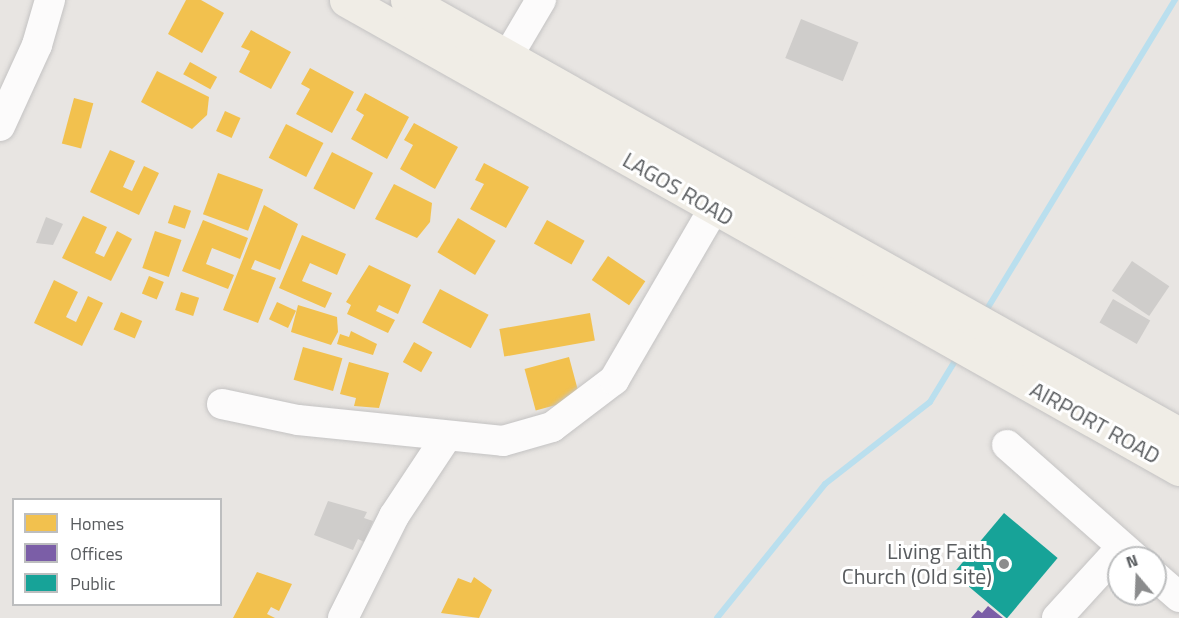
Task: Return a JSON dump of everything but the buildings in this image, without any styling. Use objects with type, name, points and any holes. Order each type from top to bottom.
[{"type":"main road","name":"LAGOS ROAD","points":[[346,0],[500,70],[910,282],[1021,346]]},
{"type":"main road","name":"LAGOS ROAD","points":[[407,0],[500,70],[713,210],[1010,377]]},
{"type":"main road","name":"AIRPORT ROAD","points":[[1021,346],[1179,434]]},
{"type":"main road","name":"AIRPORT ROAD","points":[[1010,377],[1179,469]]},
{"type":"street","points":[[0,126],[38,45],[50,0]]},
{"type":"street","points":[[500,70],[541,0]]},
{"type":"street","points":[[222,404],[298,420],[503,441],[552,427],[590,403],[614,380],[713,210]]},
{"type":"street","points":[[344,618],[394,516],[447,436]]},
{"type":"street","points":[[1007,445],[1122,546]]},
{"type":"street","points":[[1057,618],[1107,572]]},
{"type":"street","points":[[1167,586],[1179,597]]},
{"type":"waterway","points":[[984,314],[1175,0]]},
{"type":"waterway","points":[[717,618],[825,484],[930,402],[958,356]]},
{"type":"place","name":"Living Faith Church (Old site)","points":[[1004,564]]}]
